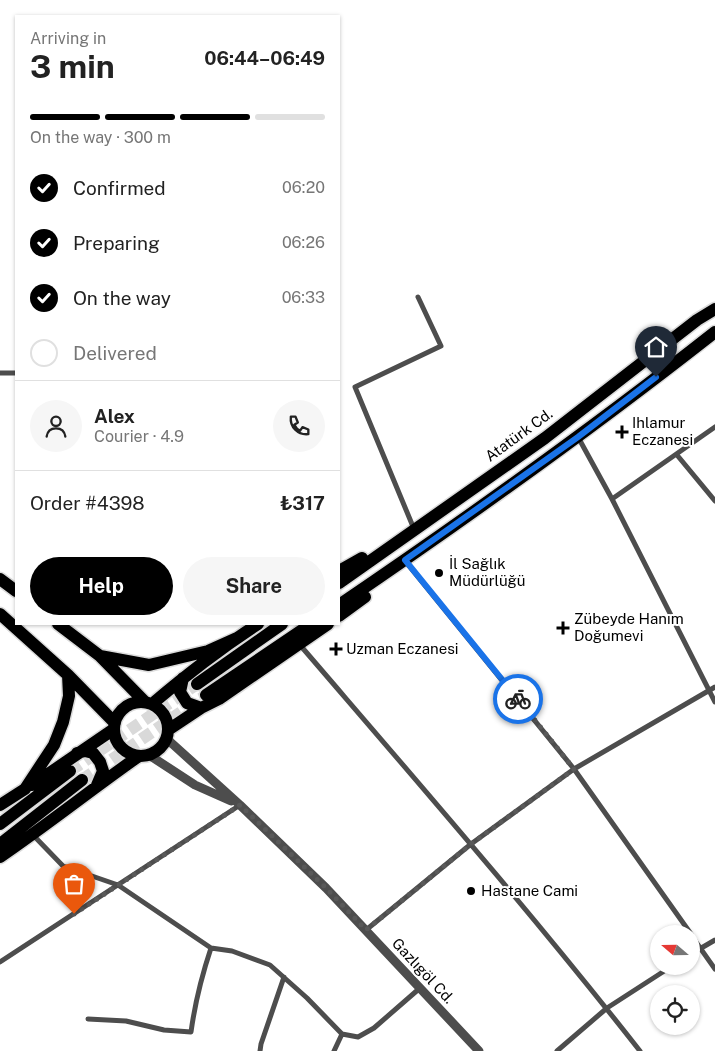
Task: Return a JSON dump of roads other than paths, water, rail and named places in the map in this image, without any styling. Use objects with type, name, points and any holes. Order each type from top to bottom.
[{"type":"main road","points":[[697,320],[715,303]]},
{"type":"main road","name":"Atatürk Cd.","points":[[340,582],[545,438],[697,320],[715,309]]},
{"type":"main road","points":[[340,604],[578,437],[715,333]]},
{"type":"main road","points":[[340,570],[414,529]]},
{"type":"main road","points":[[340,615],[374,591],[405,560]]},
{"type":"main road","points":[[0,579],[15,591]]},
{"type":"main road","points":[[0,614],[68,675],[115,726]]},
{"type":"main road","points":[[0,857],[97,785],[144,755],[157,751],[163,746],[167,734],[167,722],[159,709],[149,703],[100,656],[59,625]]},
{"type":"main road","points":[[144,755],[134,755],[126,752],[116,739],[115,726],[122,710],[137,702],[149,703],[256,625]]},
{"type":"main road","points":[[197,684],[281,625]]},
{"type":"main road","points":[[206,695],[310,625]]},
{"type":"main road","points":[[167,734],[201,708],[219,699],[327,625]]},
{"type":"main road","points":[[100,656],[149,665],[208,650],[237,638]]},
{"type":"main road","points":[[25,789],[54,745],[63,722],[69,696],[68,675]]},
{"type":"main road","points":[[183,678],[180,692],[187,703],[201,708]]},
{"type":"main road","points":[[0,805],[115,726]]},
{"type":"main road","points":[[77,753],[85,751],[93,753],[100,762],[103,770],[97,785]]},
{"type":"main road","points":[[0,824],[70,772]]},
{"type":"main road","points":[[0,844],[82,780]]},
{"type":"street","points":[[414,529],[355,387],[441,346],[418,297]]},
{"type":"street","points":[[0,373],[15,373]]},
{"type":"street","points":[[612,499],[715,428]]},
{"type":"street","points":[[578,437],[712,689],[715,702]]},
{"type":"street","points":[[677,455],[715,501]]},
{"type":"street","points":[[405,560],[574,769],[685,925]]},
{"type":"street","points":[[300,644],[471,844],[607,1008],[640,1051]]},
{"type":"street","points":[[366,930],[471,844],[574,769],[712,689]]},
{"type":"street","name":"Gazlıgöl Cd.","points":[[167,734],[326,888],[479,1051]]},
{"type":"street","name":"Gazlıgöl Cd.","points":[[144,755],[195,785],[240,805]]},
{"type":"street","points":[[0,962],[240,805]]},
{"type":"street","points":[[32,835],[63,866],[118,885],[210,948],[232,951],[270,965],[307,998],[342,1034],[358,1037],[366,1033],[420,988]]},
{"type":"street","points":[[715,940],[701,948],[715,969]]},
{"type":"street","points":[[88,1019],[126,1021],[164,1030],[191,1032],[201,980],[210,948]]},
{"type":"street","points":[[557,1051],[607,1008],[658,975]]},
{"type":"street","points":[[260,1051],[284,977]]},
{"type":"street","points":[[334,1051],[342,1034]]},
{"type":"tunnel","points":[[70,771],[197,684]]},
{"type":"tunnel","points":[[82,780],[206,695]]},
{"type":"place","name":"Ihlamur Eczanesi","points":[[622,432]]},
{"type":"place","name":"İl Sağlık Müdürlüğü","points":[[439,573]]},
{"type":"place","name":"Zübeyde Hanım Doğumevi","points":[[563,628]]},
{"type":"place","name":"Uzman Eczanesi","points":[[336,649]]},
{"type":"place","name":"Hastane Cami","points":[[471,891]]}]
